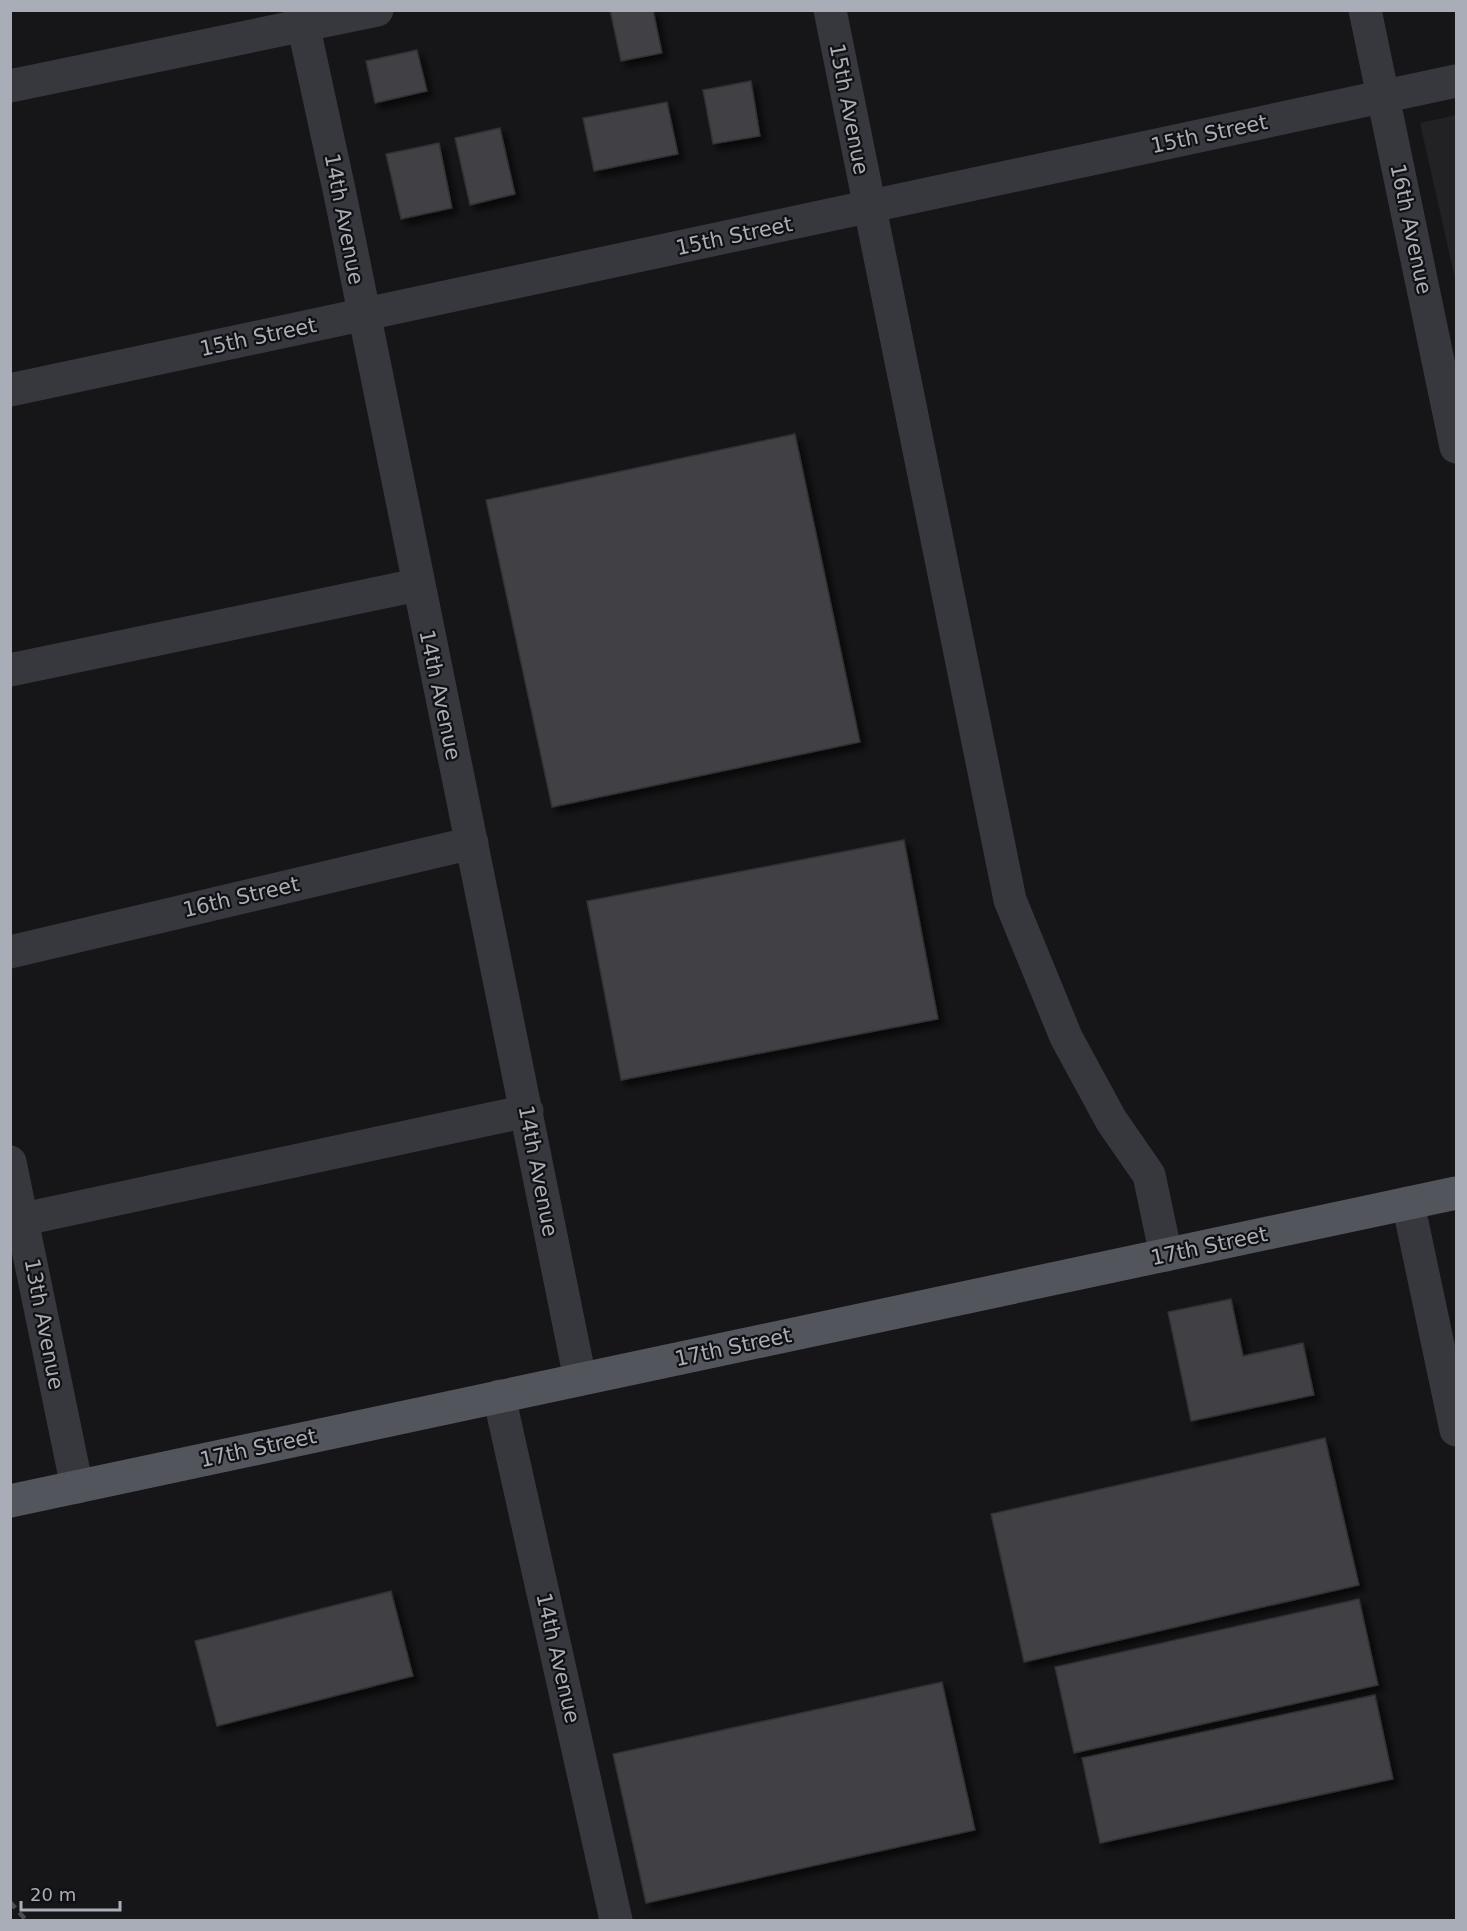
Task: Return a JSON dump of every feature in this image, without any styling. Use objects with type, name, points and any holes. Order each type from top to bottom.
[{"type":"main road","name":"17th Street","points":[[10,1501],[1456,1193]]},
{"type":"street","points":[[10,86],[301,18],[377,10]]},
{"type":"street","name":"15th Avenue","points":[[830,10],[1010,900],[1066,1037],[1111,1120],[1149,1175],[1166,1255]]},
{"type":"street","name":"16th Avenue","points":[[1365,10],[1456,447]]},
{"type":"street","name":"14th Avenue","points":[[301,18],[527,1111],[580,1379]]},
{"type":"street","name":"15th Street","points":[[10,390],[1456,81]]},
{"type":"street","points":[[10,670],[417,585]]},
{"type":"street","name":"16th Street","points":[[10,952],[471,843]]},
{"type":"street","points":[[17,1221],[527,1111]]},
{"type":"street","name":"13th Avenue","points":[[10,1162],[17,1221],[77,1486]]},
{"type":"street","points":[[1408,1203],[1456,1430]]},
{"type":"street","name":"14th Avenue","points":[[499,1396],[616,1920]]},
{"type":"shaded area","points":[[1456,115],[1456,283],[1420,123]]},
{"type":"building","points":[[610,10],[653,10],[662,53],[621,61]]},
{"type":"building","points":[[417,50],[427,91],[375,103],[366,61]]},
{"type":"building","points":[[751,81],[760,136],[713,144],[703,90]]},
{"type":"building","points":[[667,102],[678,154],[594,171],[583,118]]},
{"type":"building","points":[[500,128],[515,194],[470,205],[455,138]]},
{"type":"building","points":[[439,143],[452,208],[401,219],[386,154]]},
{"type":"building","points":[[795,434],[860,742],[552,807],[486,500]]},
{"type":"building","points":[[904,840],[938,1019],[621,1080],[587,901]]},
{"type":"building","points":[[1231,1299],[1243,1356],[1303,1343],[1314,1395],[1191,1421],[1168,1312]]},
{"type":"building","points":[[1325,1438],[1359,1585],[1024,1662],[991,1514]]},
{"type":"building","points":[[391,1591],[413,1676],[217,1726],[195,1641]]},
{"type":"building","points":[[1359,1599],[1378,1685],[1074,1753],[1055,1667]]},
{"type":"building","points":[[942,1682],[975,1830],[646,1903],[613,1754]]},
{"type":"building","points":[[1375,1695],[1393,1779],[1100,1843],[1082,1758]]},
{"type":"railway","points":[[10,1902],[26,1920]]}]
